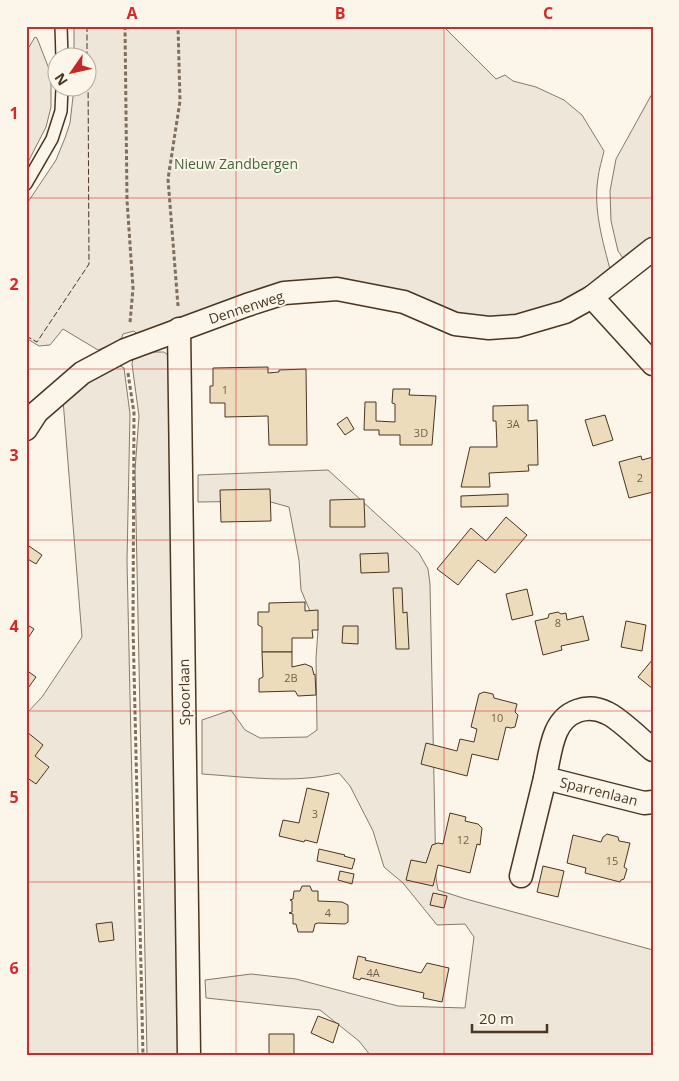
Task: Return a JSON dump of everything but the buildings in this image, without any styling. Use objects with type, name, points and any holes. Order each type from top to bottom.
[{"type":"street","name":"Dennenweg","points":[[26,429],[37,412],[82,373],[125,350],[179,329],[284,293],[337,289],[404,302],[455,324],[489,328],[517,326],[540,321],[565,312],[592,297],[653,249]]},
{"type":"street","points":[[592,297],[653,364]]},
{"type":"street","name":"Spoorlaan","points":[[179,329],[189,1055]]},
{"type":"street","name":"Sparrenlaan","points":[[521,876],[555,734],[566,717],[584,708],[609,713],[653,750]]},
{"type":"street","name":"Sparrenlaan","points":[[545,778],[644,803],[653,802]]},
{"type":"lane","points":[[61,26],[62,48]]},
{"type":"lane","points":[[26,184],[52,139],[61,111],[62,98]]},
{"type":"path","points":[[125,26],[127,200],[133,288],[131,319],[125,350],[134,413],[134,626],[143,1055]]},
{"type":"path","points":[[178,26],[180,101],[168,179],[179,329]]},
{"type":"green space","name":"Nieuw Zandbergen","points":[[74,26],[443,26],[496,79],[505,75],[513,81],[536,87],[564,100],[582,115],[604,151],[598,175],[597,202],[600,226],[611,273],[596,291],[514,324],[436,310],[376,289],[172,320],[137,334],[134,331],[123,334],[121,340],[98,350],[63,329],[50,345],[39,346],[26,338],[26,205],[56,160],[70,123],[73,98],[98,98],[98,48],[74,48]]},
{"type":"green space","points":[[35,37],[37,38],[48,66],[48,98],[51,98],[51,107],[46,127],[26,166],[26,52]]},
{"type":"green space","points":[[653,92],[653,244],[625,261],[618,251],[611,221],[610,191],[616,159]]},
{"type":"green space","points":[[150,352],[164,352],[173,359],[182,1055],[147,1055],[135,470],[139,416],[132,364],[133,358]]},
{"type":"green space","points":[[117,364],[124,368],[130,414],[127,561],[138,1055],[26,1055],[26,714],[42,697],[82,637],[63,400],[88,381]]},
{"type":"green space","points":[[328,470],[419,553],[428,569],[430,584],[436,878],[438,890],[653,950],[653,1055],[370,1055],[359,1041],[320,1010],[206,998],[205,980],[251,974],[296,979],[398,1006],[465,1008],[474,937],[465,924],[437,925],[403,883],[384,867],[373,831],[350,786],[339,773],[288,779],[202,774],[202,720],[231,710],[245,730],[260,738],[307,737],[317,730],[316,658],[318,630],[301,590],[299,560],[289,507],[267,501],[198,502],[198,475]]},
{"type":"fence","points":[[87,26],[87,48]]},
{"type":"fence","points":[[26,336],[37,342],[89,264],[88,98]]}]
